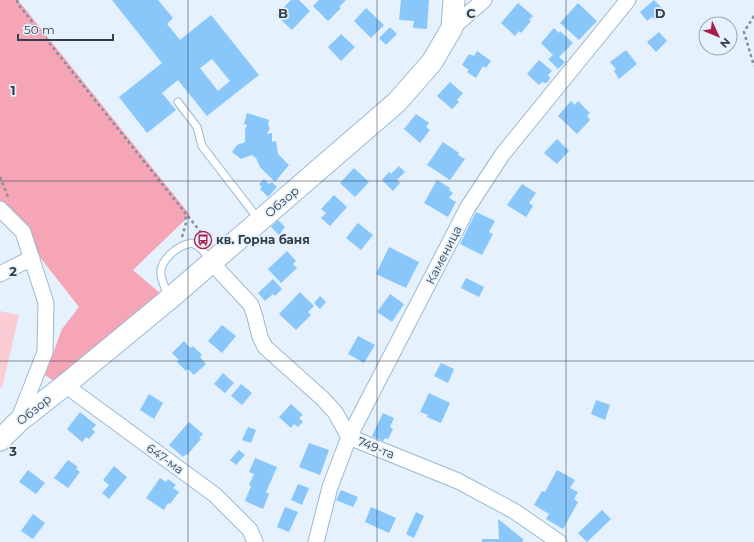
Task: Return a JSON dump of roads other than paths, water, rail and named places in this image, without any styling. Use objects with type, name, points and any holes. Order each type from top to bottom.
[{"type":"street","name":"Обзор","points":[[0,440],[18,422],[216,260],[396,102],[432,62],[452,28],[454,0]]},
{"type":"street","points":[[452,28],[484,0]]},
{"type":"street","name":"Каменица","points":[[316,542],[330,487],[349,437],[468,207],[502,155],[628,0]]},
{"type":"street","points":[[0,209],[23,232],[46,304],[45,352],[18,422]]},
{"type":"street","points":[[0,274],[32,258]]},
{"type":"street","name":"749-та","points":[[216,260],[251,305],[256,317],[260,337],[265,347],[322,398],[335,412],[349,437],[458,481],[514,511],[559,542]]},
{"type":"street","name":"647-ма","points":[[65,385],[215,495],[250,530],[255,542]]},
{"type":"lane","points":[[178,102],[197,127],[202,146],[260,222]]},
{"type":"lane","points":[[168,300],[166,287],[161,276],[161,268],[168,257],[180,247],[192,243],[216,260]]},
{"type":"place","name":"кв. Горна баня","points":[[203,240]]}]
